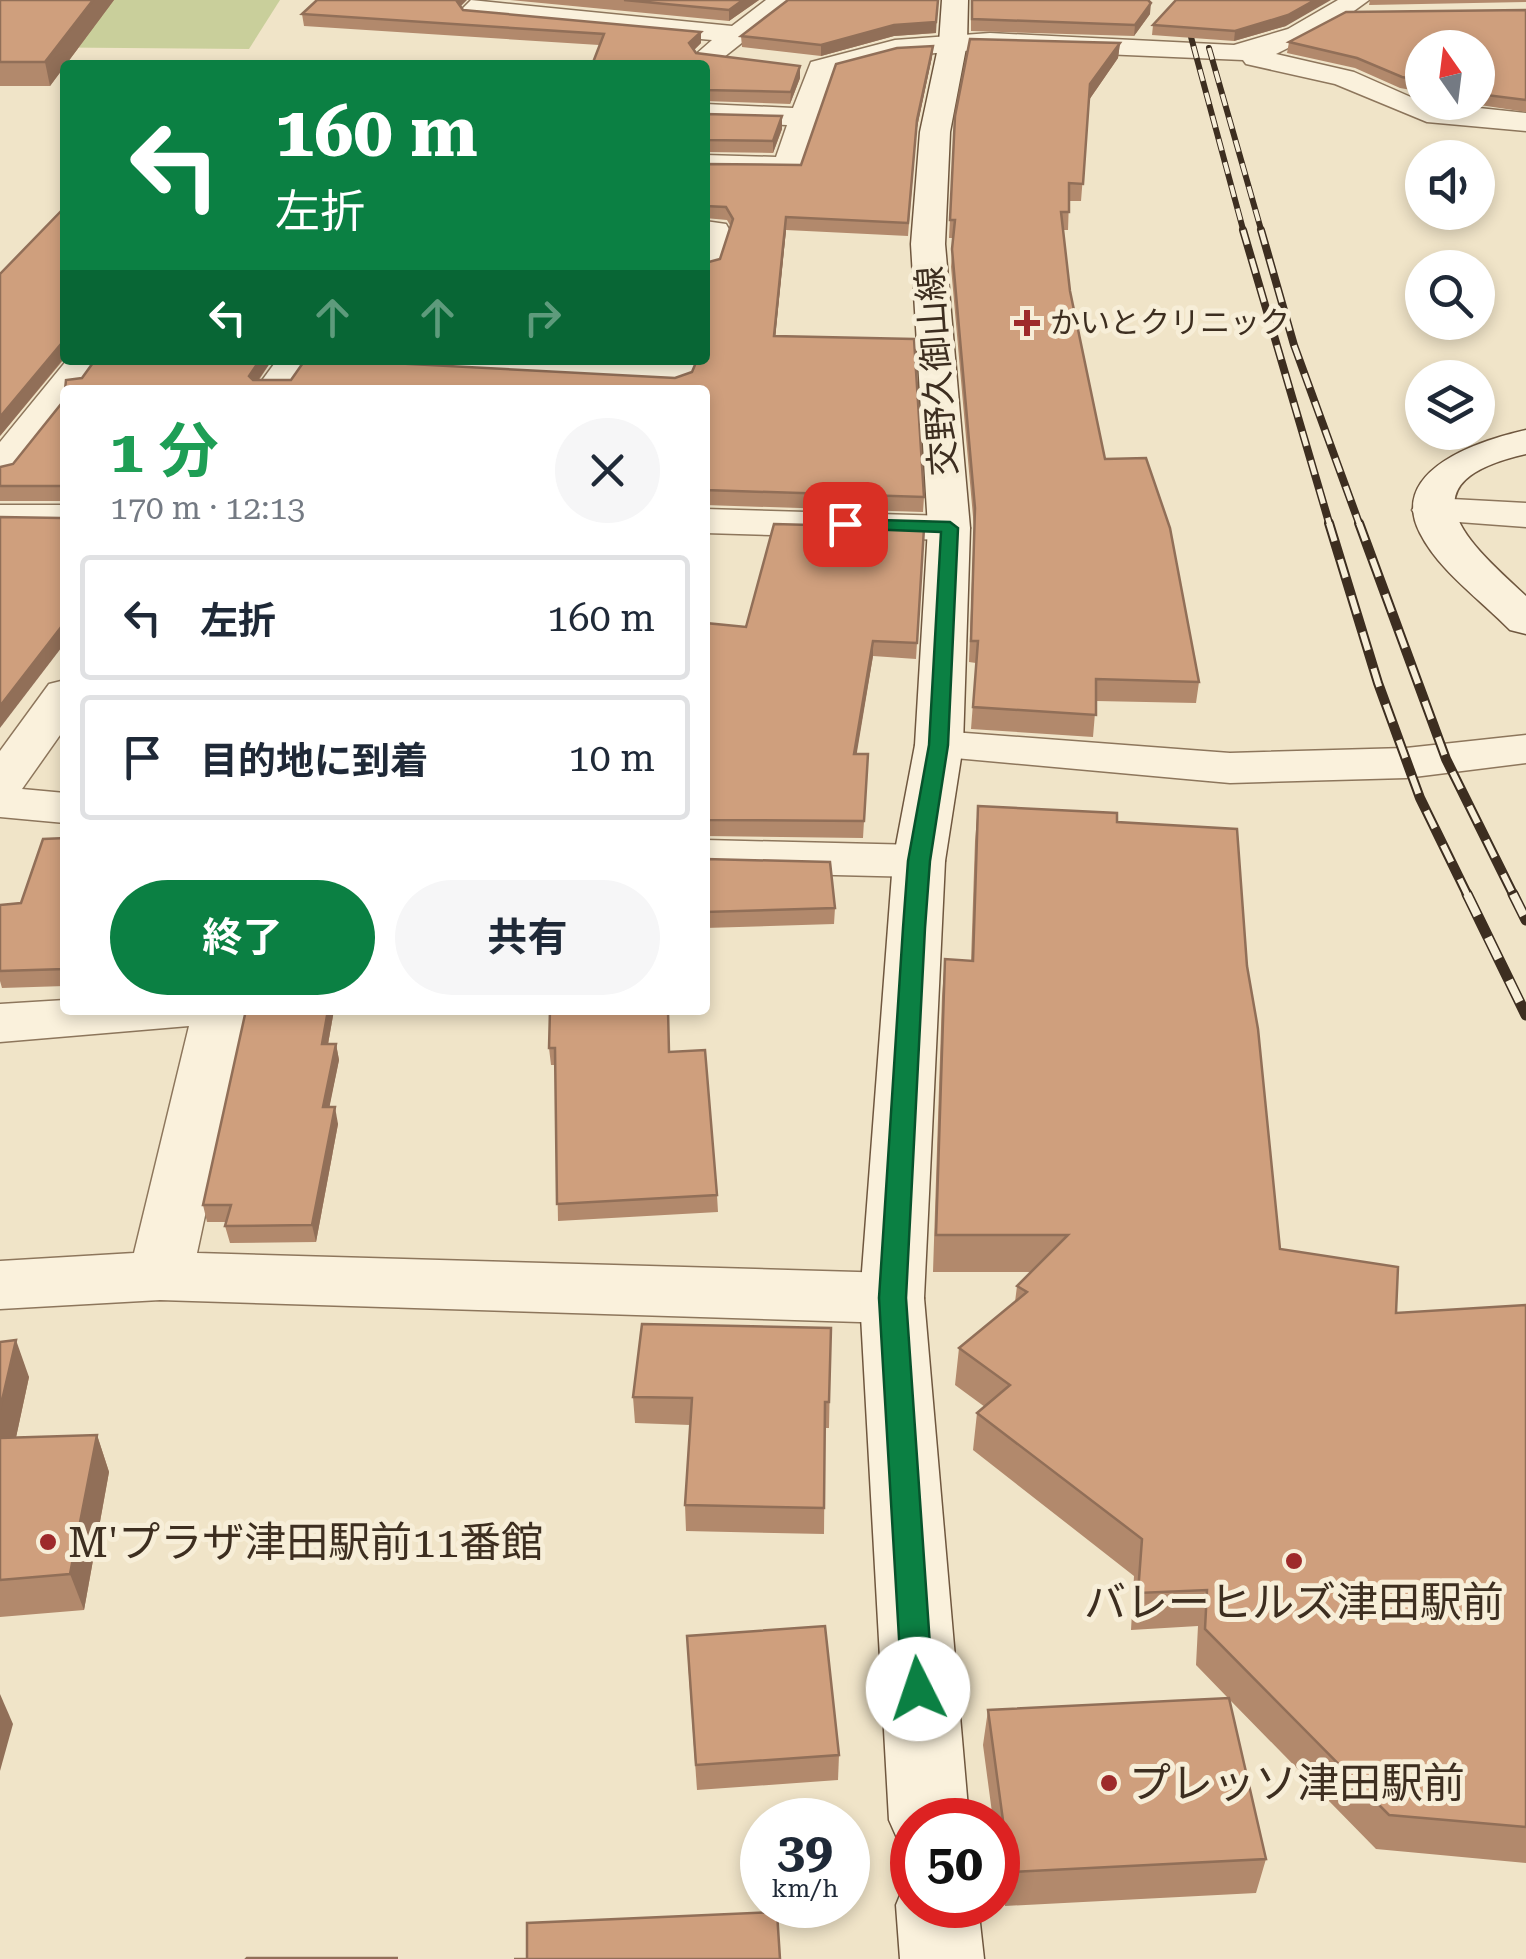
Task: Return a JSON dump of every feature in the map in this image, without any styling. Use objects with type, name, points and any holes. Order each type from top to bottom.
[{"type":"street","points":[[486,0],[473,11],[736,34]]},
{"type":"street","points":[[601,20],[632,0]]},
{"type":"street","points":[[755,61],[707,54],[783,0]]},
{"type":"street","points":[[788,65],[821,68],[895,48],[954,21],[990,41],[1210,53],[1266,50],[1295,39],[1356,0]]},
{"type":"street","name":"交野久御山線","points":[[927,1798],[892,1298],[919,861],[938,745],[950,528],[928,244],[935,132],[954,21]]},
{"type":"street","points":[[1266,50],[1256,58],[1344,78],[1427,114],[1526,122]]},
{"type":"street","points":[[710,164],[788,167],[821,68]]},
{"type":"street","points":[[710,112],[804,117]]},
{"type":"street","points":[[66,385],[82,365]]},
{"type":"street","points":[[490,365],[564,381],[676,377],[679,365]]},
{"type":"street","points":[[0,468],[60,393]]},
{"type":"street","points":[[1526,442],[1474,458],[1450,474],[1437,494],[1433,510],[1440,533],[1526,621]]},
{"type":"street","points":[[1433,510],[1526,516]]},
{"type":"street","points":[[0,518],[60,517]]},
{"type":"street","points":[[710,520],[950,528]]},
{"type":"street","points":[[0,786],[60,701]]},
{"type":"street","points":[[938,745],[1230,768],[1406,763],[1526,749]]},
{"type":"street","points":[[0,802],[60,808]]},
{"type":"street","points":[[710,856],[919,861]]},
{"type":"street","points":[[0,1023],[111,1015]]},
{"type":"street","points":[[160,1276],[220,1015]]},
{"type":"street","points":[[0,1285],[160,1276],[892,1298]]},
{"type":"street","points":[[939,1928],[942,1959]]},
{"type":"green space","points":[[0,0],[280,0],[249,49],[0,47]]},
{"type":"building","points":[[0,0],[93,0],[45,62],[0,62]]},
{"type":"building","points":[[317,0],[456,0],[463,10],[701,32],[689,43],[696,53],[800,66],[791,92],[710,90],[710,60],[594,60],[604,34],[302,14]]},
{"type":"building","points":[[624,0],[743,0],[729,10]]},
{"type":"building","points":[[788,0],[938,0],[936,22],[894,25],[821,45],[741,36]]},
{"type":"building","points":[[972,0],[1151,3],[1135,25],[972,19]]},
{"type":"building","points":[[1176,0],[1315,0],[1288,15],[1235,31],[1153,25]]},
{"type":"building","points":[[1526,10],[1526,100],[1495,96],[1495,30],[1405,30],[1405,78],[1357,58],[1289,42],[1346,12]]},
{"type":"building","points":[[970,39],[1120,43],[1090,84],[1083,184],[1069,183],[1069,212],[1061,212],[1070,291],[1105,459],[1146,458],[1170,528],[1199,682],[1096,679],[1096,715],[973,707],[978,641],[971,641],[975,508],[952,249],[955,220],[950,220],[955,116]]},
{"type":"building","points":[[933,46],[917,120],[908,223],[786,217],[774,336],[914,339],[924,497],[710,490],[710,385],[66,385],[66,380],[82,378],[91,365],[257,365],[249,376],[253,380],[291,380],[302,365],[429,365],[675,378],[692,372],[695,365],[710,365],[710,262],[720,259],[733,219],[726,207],[710,206],[710,164],[801,165],[836,64],[897,48]]},
{"type":"building","points":[[710,114],[782,116],[773,141],[710,140]]},
{"type":"building","points":[[60,212],[60,345],[0,417],[0,274]]},
{"type":"building","points":[[60,405],[60,486],[0,486],[0,467],[13,464]]},
{"type":"building","points":[[0,517],[60,518],[60,628],[0,706]]},
{"type":"building","points":[[774,524],[924,528],[917,643],[873,641],[854,754],[868,754],[864,821],[710,820],[710,623],[746,627]]},
{"type":"building","points":[[978,806],[1117,813],[1117,822],[1237,829],[1247,966],[1258,1029],[1280,1249],[1398,1267],[1396,1313],[1526,1305],[1526,1827],[1389,1815],[1205,1629],[1207,1590],[1138,1593],[1142,1539],[977,1413],[1010,1385],[959,1348],[1027,1292],[1017,1286],[1068,1235],[936,1235],[945,959],[973,961]]},
{"type":"building","points":[[60,838],[60,969],[0,971],[0,905],[21,903],[43,839]]},
{"type":"building","points":[[710,859],[830,862],[835,908],[710,912]]},
{"type":"building","points":[[245,1015],[327,1015],[322,1044],[336,1044],[323,1107],[335,1107],[312,1225],[225,1226],[231,1205],[203,1205]]},
{"type":"building","points":[[550,1015],[668,1015],[669,1052],[705,1050],[717,1195],[557,1204],[555,1048],[549,1048]]},
{"type":"building","points":[[642,1324],[831,1328],[829,1402],[825,1402],[824,1508],[685,1505],[692,1398],[633,1397]]},
{"type":"building","points":[[16,1340],[0,1409],[0,1342]]},
{"type":"building","points":[[97,1435],[70,1574],[0,1580],[0,1438]]},
{"type":"building","points":[[825,1626],[839,1755],[696,1765],[687,1636]]},
{"type":"building","name":"プレッソ津田駅前","points":[[1229,1698],[1266,1859],[1020,1871],[1020,1798],[1000,1798],[988,1710]]},
{"type":"building","points":[[740,1914],[740,1928],[778,1928],[780,1959],[527,1959],[527,1923]]},
{"type":"building","points":[[247,1958],[398,1958],[246,1959]]},
{"type":"railway","points":[[1181,0],[1244,233]]},
{"type":"railway","points":[[1209,48],[1262,233]]},
{"type":"railway","points":[[1243,230],[1330,526]]},
{"type":"railway","points":[[1261,230],[1294,345],[1360,526]]},
{"type":"railway","points":[[1329,523],[1378,683],[1420,798],[1468,896]]},
{"type":"railway","points":[[1359,523],[1446,759],[1514,896]]},
{"type":"railway","points":[[1467,894],[1526,1015]]},
{"type":"railway","points":[[1514,896],[1526,920]]},
{"type":"place","name":"かいとクリニック","points":[[1027,323]]},
{"type":"place","name":"M'プラザ津田駅前11番館","points":[[48,1542]]},
{"type":"place","name":"バレーヒルズ津田駅前","points":[[1294,1561]]},
{"type":"place","name":"プレッソ津田駅前","points":[[1109,1783]]},
{"type":"route","points":[[845,524],[950,528],[938,745],[919,861],[892,1298],[918,1689]]}]
